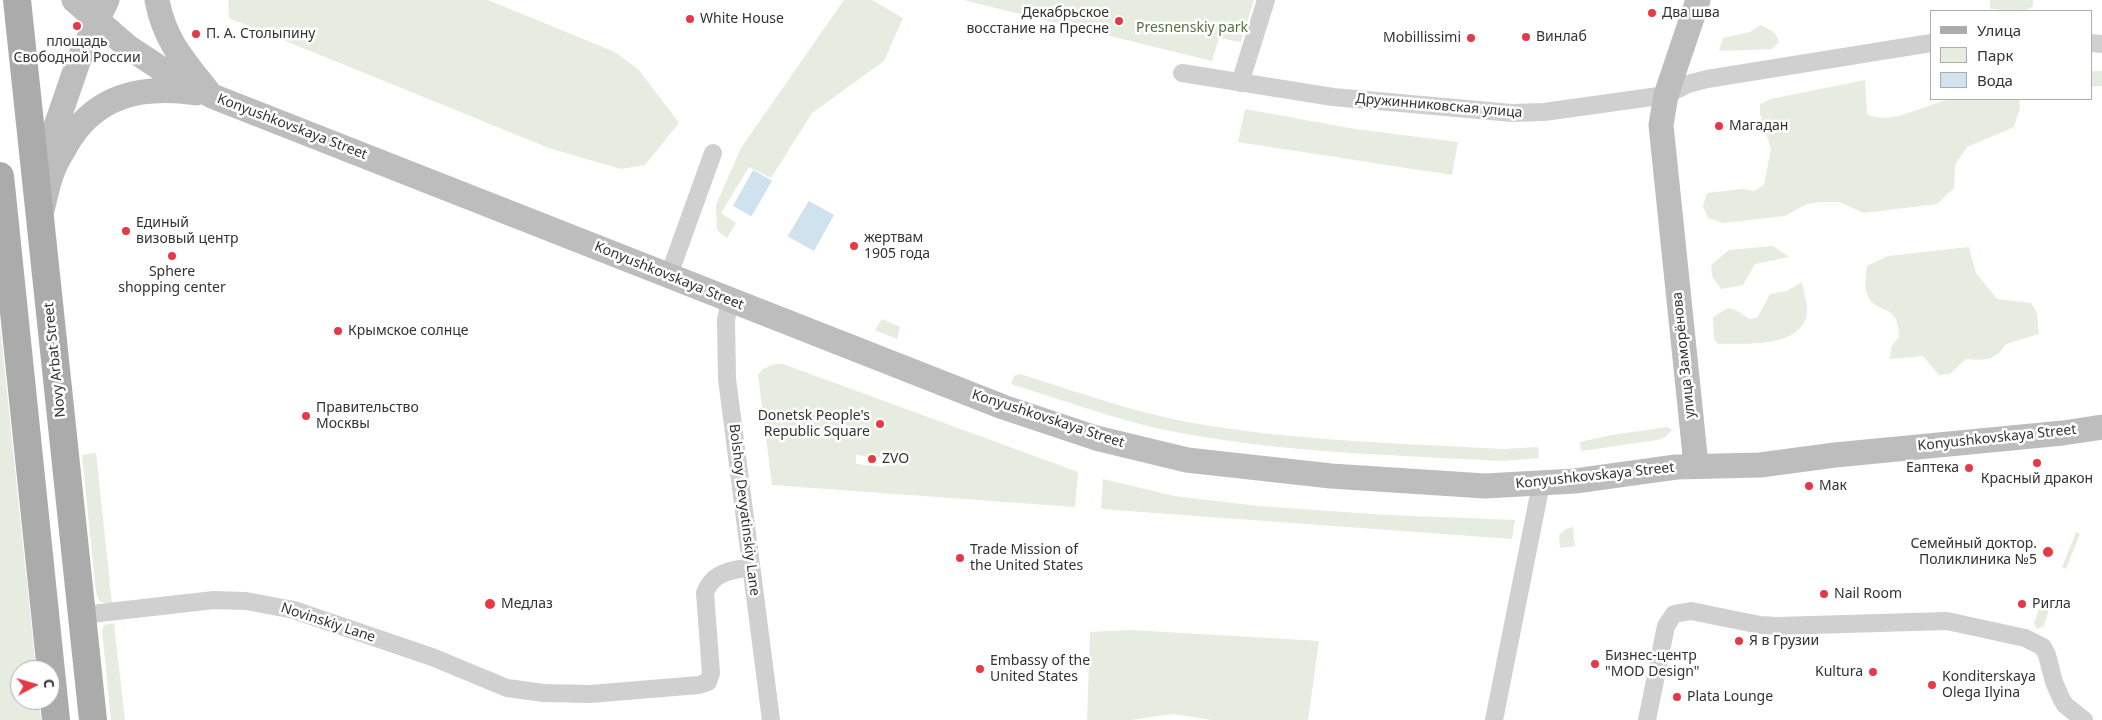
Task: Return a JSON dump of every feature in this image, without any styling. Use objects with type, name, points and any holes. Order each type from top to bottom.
[{"type":"main road","name":"Novy Arbat Street","points":[[17,0],[93,720]]},
{"type":"main road","points":[[157,0],[164,27],[173,46],[212,96]]},
{"type":"main road","name":"улица Заморёнова","points":[[1696,465],[1662,142],[1662,125],[1666,95],[1698,0]]},
{"type":"main road","points":[[37,182],[79,59],[92,7]]},
{"type":"main road","name":"Konyushkovskaya Street","points":[[92,7],[128,47],[163,70],[212,96],[1003,407],[1096,438],[1188,460],[1348,478],[1485,486],[1541,484],[1696,465],[1760,465],[1844,454],[2063,433],[2102,426]]},
{"type":"main road","points":[[40,216],[52,172],[73,132],[87,116],[108,103],[130,94],[174,90],[212,96]]},
{"type":"main road","points":[[0,177],[56,720]]},
{"type":"street","points":[[1240,83],[1266,0]]},
{"type":"street","name":"Дружинниковская улица","points":[[1182,73],[1333,97],[1512,114],[1544,112],[1666,95],[1688,84],[1707,78],[1930,43]]},
{"type":"street","points":[[669,275],[713,153]]},
{"type":"street","name":"Bolshoy Devyatinskiy Lane","points":[[730,300],[726,320],[727,379],[771,720]]},
{"type":"street","points":[[1494,720],[1541,484]]},
{"type":"street","name":"Novinskiy Lane","points":[[82,615],[214,600],[246,601],[294,610],[432,657],[507,688],[544,693],[590,694],[703,685],[711,678],[705,593],[709,582],[718,575],[751,567]]},
{"type":"street","points":[[1648,720],[1666,626],[1674,614],[1681,611],[1691,611],[1772,626],[1956,622],[2026,638],[2035,642],[2045,651],[2057,691],[2065,705],[2084,720]]},
{"type":"green space","points":[[228,0],[488,0],[615,52],[638,69],[679,123],[645,165],[621,169],[549,148],[229,18]]},
{"type":"green space","points":[[844,0],[872,0],[903,18],[884,61],[812,113],[771,178],[749,167],[721,213],[736,223],[727,238],[717,230],[716,205],[741,148]]},
{"type":"green space","name":"Presnenskiy park","points":[[963,0],[1254,0],[1241,42],[1219,38],[1212,61]]},
{"type":"green space","points":[[1990,0],[2033,0],[2033,6],[2028,9],[1990,9]]},
{"type":"green space","points":[[1761,25],[1775,33],[1779,42],[1772,49],[1719,51],[1723,38],[1750,32]]},
{"type":"green space","points":[[2092,71],[2102,71],[2102,86],[2092,87]]},
{"type":"green space","points":[[1865,80],[1867,114],[1877,117],[1899,116],[1948,100],[2019,100],[2020,108],[2014,127],[1967,147],[1955,165],[1954,188],[1937,204],[1863,213],[1840,202],[1817,202],[1805,205],[1785,216],[1723,223],[1708,218],[1703,206],[1707,193],[1743,189],[1754,191],[1764,185],[1771,149],[1760,114],[1760,104],[1771,99]]},
{"type":"green space","points":[[1245,109],[1355,129],[1458,142],[1452,175],[1238,142]]},
{"type":"green space","points":[[1773,246],[1789,257],[1755,264],[1743,285],[1721,289],[1712,276],[1711,265],[1729,250]]},
{"type":"green space","points":[[1969,247],[1976,273],[1997,299],[2031,303],[2037,313],[2039,334],[2006,344],[1998,354],[1989,359],[1966,359],[1950,374],[1939,375],[1923,356],[1890,359],[1891,347],[1899,337],[1898,325],[1891,313],[1876,305],[1867,294],[1865,284],[1867,266],[1888,256]]},
{"type":"green space","points":[[1802,282],[1807,313],[1803,325],[1795,333],[1770,342],[1718,344],[1714,339],[1713,317],[1728,308],[1736,310],[1749,319],[1757,318],[1770,294],[1787,291]]},
{"type":"green space","points":[[882,319],[900,327],[897,339],[875,330]]},
{"type":"green space","points":[[0,325],[35,660],[10,660],[10,710],[40,710],[41,720],[0,720]]},
{"type":"green space","points":[[775,364],[783,364],[1078,472],[1075,507],[772,485],[758,375],[763,369]],"holes":[[[856,455],[884,458],[884,467],[856,464]]]},
{"type":"green space","points":[[1020,374],[1124,406],[1187,422],[1266,433],[1346,440],[1504,449],[1538,447],[1539,458],[1503,461],[1344,452],[1265,445],[1186,434],[1120,419],[1011,384],[1014,376]]},
{"type":"green space","points":[[1668,427],[1672,430],[1665,437],[1657,440],[1581,451],[1580,442],[1611,435]]},
{"type":"green space","points":[[96,453],[112,603],[99,601],[96,592],[82,455]]},
{"type":"green space","points":[[1103,479],[1174,496],[1258,506],[1387,515],[1515,520],[1512,539],[1101,509]]},
{"type":"green space","points":[[1573,527],[1575,546],[1560,548],[1559,535],[1566,529]]},
{"type":"green space","points":[[2076,532],[2080,534],[2066,569],[2062,567]]},
{"type":"green space","points":[[2048,602],[2051,603],[2044,626],[2037,629],[2034,624],[2040,605],[2046,607]]},
{"type":"green space","points":[[114,623],[125,720],[111,720],[102,630],[104,625]]},
{"type":"green space","points":[[1131,630],[1319,641],[1308,720],[1212,720],[1173,714],[1130,720],[1087,720],[1090,632]]},
{"type":"water","points":[[753,170],[834,215],[814,251],[733,206]]},
{"type":"pier","points":[[773,179],[810,199],[786,239],[750,219]]},
{"type":"place","name":"Два шва","points":[[1652,13]]},
{"type":"place","name":"White House","points":[[690,19]]},
{"type":"place","name":"Декабрьское восстание на Пресне","points":[[1119,21]]},
{"type":"place","name":"площадь Свободной России","points":[[77,26]]},
{"type":"place","name":"П. А. Столыпину","points":[[196,34]]},
{"type":"place","name":"Винлаб","points":[[1526,37]]},
{"type":"place","name":"Mobillissimi","points":[[1471,38]]},
{"type":"place","name":"Магадан","points":[[1719,126]]},
{"type":"place","name":"Единый визовый центр","points":[[126,231]]},
{"type":"place","name":"жертвам 1905 года","points":[[854,246]]},
{"type":"place","name":"Sphere shopping center","points":[[172,256]]},
{"type":"place","name":"Крымское солнце","points":[[338,331]]},
{"type":"place","name":"Правительство Москвы","points":[[306,416]]},
{"type":"place","name":"Donetsk People's Republic Square","points":[[880,424]]},
{"type":"place","name":"ZVO","points":[[872,459]]},
{"type":"place","name":"Красный дракон","points":[[2037,463]]},
{"type":"place","name":"Еаптека","points":[[1969,468]]},
{"type":"place","name":"Мак","points":[[1809,486]]},
{"type":"place","name":"Семейный доктор. Поликлиника №5","points":[[2048,552]]},
{"type":"place","name":"Trade Mission of the United States","points":[[960,558]]},
{"type":"place","name":"Nail Room","points":[[1824,594]]},
{"type":"place","name":"Медлаз","points":[[490,604]]},
{"type":"place","name":"Ригла","points":[[2022,604]]},
{"type":"place","name":"Я в Грузии","points":[[1739,641]]},
{"type":"place","name":"Бизнес-центр \"MOD Design\"","points":[[1595,664]]},
{"type":"place","name":"Embassy of the United States","points":[[980,669]]},
{"type":"place","name":"Kultura","points":[[1873,672]]},
{"type":"place","name":"Konditerskaya Olega Ilyina","points":[[1932,685]]},
{"type":"place","name":"Plata Lounge","points":[[1677,697]]}]
